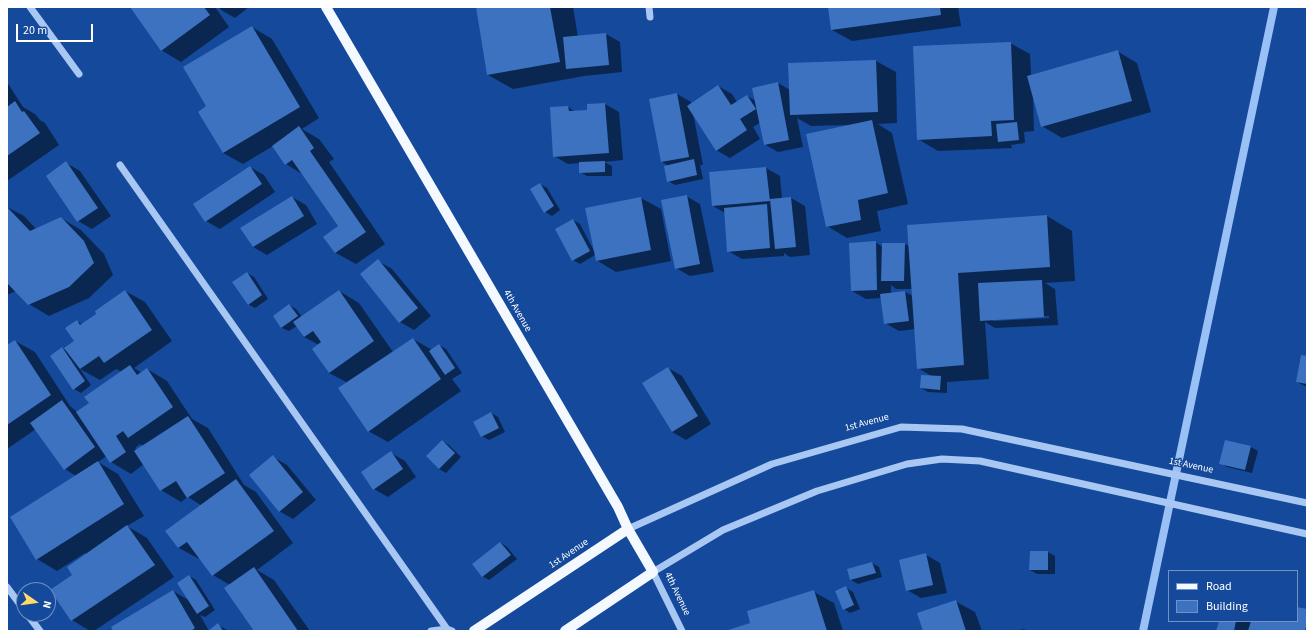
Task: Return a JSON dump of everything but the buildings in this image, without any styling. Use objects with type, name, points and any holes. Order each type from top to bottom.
[{"type":"main road","name":"4th Avenue","points":[[326,7],[614,500],[628,529],[653,572]]},
{"type":"main road","name":"1st Avenue","points":[[474,631],[628,529]]},
{"type":"main road","points":[[565,631],[653,572]]},
{"type":"street","points":[[30,7],[79,74]]},
{"type":"street","points":[[649,7],[650,17]]},
{"type":"street","points":[[120,165],[450,630]]},
{"type":"street","name":"1st Avenue","points":[[628,529],[772,464],[901,427],[962,429],[1307,503]]},
{"type":"street","points":[[653,572],[723,530],[818,491],[907,464],[942,459],[980,461],[1307,534]]},
{"type":"street","name":"4th Avenue","points":[[653,572],[682,631]]},
{"type":"street","points":[[7,587],[16,599]]},
{"type":"street","points":[[33,622],[40,631]]},
{"type":"street","points":[[431,631],[450,630]]},
{"type":"waterway","points":[[1143,631],[1274,7]]}]
